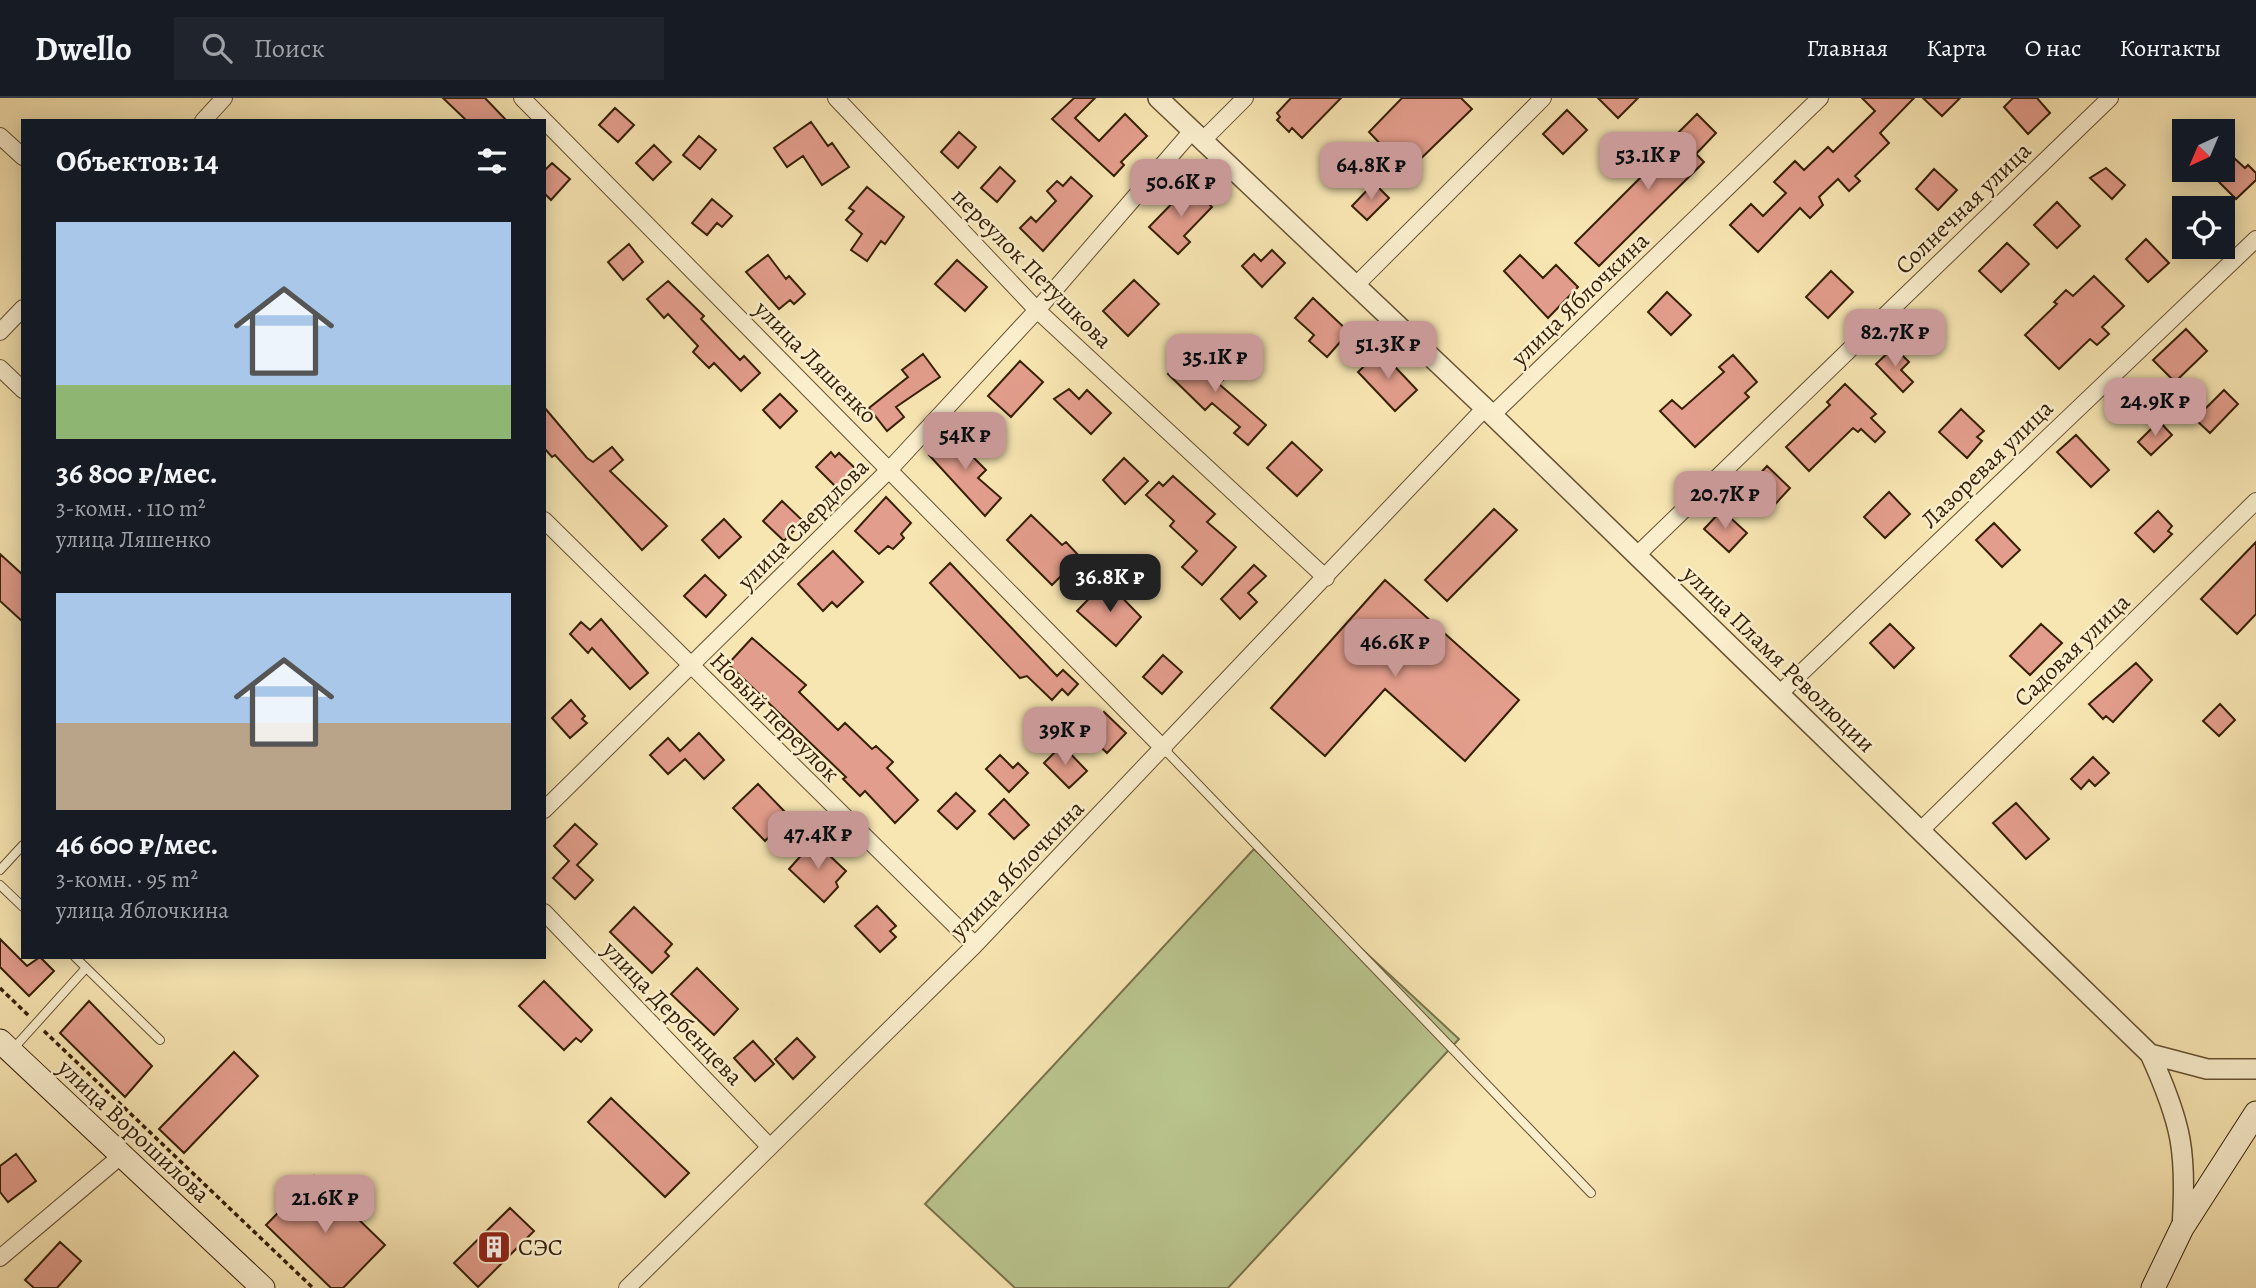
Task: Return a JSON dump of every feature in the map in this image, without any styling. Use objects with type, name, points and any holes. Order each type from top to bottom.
[{"type":"main road","name":"улица Ворошилова","points":[[5,1046],[263,1288]]},
{"type":"main road","points":[[2153,1288],[2182,1228],[2256,1114]]},
{"type":"street","points":[[205,119],[225,98]]},
{"type":"street","name":"улица Ляшенко","points":[[522,98],[543,119]]},
{"type":"street","name":"переулок Петушкова","points":[[836,98],[1037,310],[1326,578]]},
{"type":"street","name":"улица Пламя Революции","points":[[1158,98],[1489,412],[2150,1054]]},
{"type":"street","name":"улица Свердлова","points":[[546,808],[890,469],[1197,136],[1245,98]]},
{"type":"street","points":[[1355,286],[1543,98]]},
{"type":"street","name":"улица Яблочкина","points":[[627,1288],[975,945],[1326,578],[1489,412],[1820,98]]},
{"type":"street","name":"Солнечная улица","points":[[1637,555],[2110,98]]},
{"type":"street","name":"улица Ляшенко","points":[[546,122],[1164,749]]},
{"type":"street","points":[[0,136],[21,155]]},
{"type":"street","name":"Лазоревая улица","points":[[1779,694],[2256,239]]},
{"type":"street","points":[[0,332],[21,310]]},
{"type":"street","points":[[0,368],[21,388]]},
{"type":"street","name":"Садовая улица","points":[[1920,831],[2256,501]]},
{"type":"street","name":"Новый переулок","points":[[546,522],[975,945]]},
{"type":"street","name":"улица Дербенцева","points":[[546,914],[769,1146]]},
{"type":"street","points":[[2150,1054],[2207,1069],[2256,1069]]},
{"type":"street","points":[[2150,1054],[2173,1103],[2181,1133],[2186,1171],[2182,1228]]},
{"type":"street","points":[[0,1258],[122,1155]]},
{"type":"lane","points":[[1164,749],[1591,1193]]},
{"type":"lane","points":[[0,870],[21,847]]},
{"type":"lane","points":[[0,885],[21,905]]},
{"type":"lane","points":[[77,959],[160,1040]]},
{"type":"lane","points":[[5,1046],[36,1023],[86,968]]},
{"type":"path","points":[[0,988],[313,1288]]},
{"type":"green space","points":[[1254,849],[1459,1039],[1228,1288],[1015,1288],[925,1204]]},
{"type":"building","points":[[443,98],[485,98],[505,119],[465,119]]},
{"type":"building","points":[[1074,98],[1095,98],[1075,118],[1099,141],[1125,114],[1147,136],[1121,162],[1124,165],[1114,176],[1052,119]]},
{"type":"building","points":[[1291,98],[1341,98],[1302,138],[1292,128],[1289,132],[1277,120],[1280,117],[1277,113]]},
{"type":"building","points":[[1402,98],[1461,98],[1472,109],[1407,172],[1369,132]]},
{"type":"building","points":[[1598,98],[1638,98],[1618,118]]},
{"type":"building","points":[[1862,98],[1914,98],[1880,133],[1889,143],[1855,176],[1860,181],[1849,191],[1838,179],[1819,197],[1823,205],[1810,218],[1800,208],[1758,252],[1730,225],[1751,204],[1763,216],[1786,193],[1774,182],[1795,161],[1804,170],[1828,147],[1833,152],[1875,111]]},
{"type":"building","points":[[1923,98],[1960,98],[1942,116]]},
{"type":"building","points":[[2013,98],[2037,98],[2050,113],[2028,134],[2004,107]]},
{"type":"building","points":[[615,108],[634,125],[618,142],[599,125]]},
{"type":"building","points":[[1567,110],[1587,130],[1563,154],[1543,134]]},
{"type":"building","points":[[1697,114],[1716,133],[1696,154],[1704,162],[1599,266],[1575,243],[1662,156],[1658,153]]},
{"type":"building","points":[[811,122],[828,146],[832,143],[849,167],[822,185],[803,156],[787,167],[774,148]]},
{"type":"building","points":[[959,132],[976,147],[958,168],[941,152]]},
{"type":"building","points":[[699,136],[716,150],[700,169],[683,155]]},
{"type":"building","points":[[654,145],[671,162],[653,180],[636,163]]},
{"type":"building","points":[[2235,159],[2245,168],[2248,165],[2256,173],[2256,180],[2236,199],[2219,182],[2235,182]]},
{"type":"building","points":[[552,163],[570,179],[551,200],[546,195],[546,169]]},
{"type":"building","points":[[1000,167],[1015,181],[997,202],[981,188]]},
{"type":"building","points":[[2106,168],[2125,185],[2112,199],[2090,178]]},
{"type":"building","points":[[1934,169],[1957,190],[1938,210],[1916,189]]},
{"type":"building","points":[[1071,177],[1092,196],[1043,251],[1020,228],[1031,217],[1036,222],[1056,201],[1047,191],[1057,181],[1063,186]]},
{"type":"building","points":[[1374,183],[1389,198],[1367,220],[1352,206]]},
{"type":"building","points":[[1190,185],[1212,207],[1184,236],[1190,242],[1178,254],[1149,227]]},
{"type":"building","points":[[867,187],[904,217],[885,244],[881,241],[867,261],[851,250],[862,234],[846,220],[854,211],[849,208]]},
{"type":"building","points":[[712,199],[732,216],[722,227],[717,223],[707,235],[692,223]]},
{"type":"building","points":[[2057,202],[2080,226],[2057,248],[2034,225]]},
{"type":"building","points":[[2146,239],[2169,263],[2148,282],[2126,259]]},
{"type":"building","points":[[2007,243],[2029,264],[2001,292],[1979,271]]},
{"type":"building","points":[[629,244],[643,262],[623,280],[608,262]]},
{"type":"building","points":[[1272,250],[1285,263],[1262,287],[1242,266],[1254,254],[1261,261]]},
{"type":"building","points":[[768,255],[786,279],[789,276],[805,294],[794,304],[790,300],[779,309],[746,272]]},
{"type":"building","points":[[1520,255],[1543,278],[1556,265],[1578,287],[1548,318],[1504,271]]},
{"type":"building","points":[[957,260],[987,287],[965,311],[935,284]]},
{"type":"building","points":[[1831,271],[1853,292],[1828,318],[1806,297]]},
{"type":"building","points":[[2094,276],[2124,306],[2102,327],[2109,334],[2097,345],[2090,339],[2059,369],[2025,335],[2057,304],[2054,302],[2066,290],[2073,296]]},
{"type":"building","points":[[1134,280],[1159,304],[1128,336],[1103,311]]},
{"type":"building","points":[[668,281],[704,316],[701,319],[740,360],[744,356],[760,373],[741,391],[714,363],[709,368],[693,352],[698,346],[668,314],[664,318],[647,299]]},
{"type":"building","points":[[1667,292],[1691,315],[1671,335],[1648,312]]},
{"type":"building","points":[[1313,298],[1349,332],[1327,357],[1309,341],[1314,335],[1295,318]]},
{"type":"building","points":[[2186,329],[2207,351],[2175,382],[2153,360]]},
{"type":"building","points":[[1894,347],[1909,362],[1901,370],[1913,382],[1903,392],[1876,364]]},
{"type":"building","points":[[1193,348],[1225,378],[1219,384],[1266,425],[1248,445],[1234,433],[1240,427],[1212,403],[1205,410],[1168,374]]},
{"type":"building","points":[[1380,351],[1417,390],[1395,411],[1358,372]]},
{"type":"building","points":[[923,354],[940,377],[896,407],[904,417],[887,431],[869,408],[908,377],[902,370]]},
{"type":"building","points":[[1733,355],[1757,382],[1745,393],[1749,397],[1695,447],[1660,411],[1672,400],[1682,409],[1724,372],[1719,367]]},
{"type":"building","points":[[1020,361],[1043,382],[1011,417],[988,396]]},
{"type":"building","points":[[1845,384],[1876,414],[1871,418],[1885,432],[1875,442],[1861,429],[1858,432],[1853,428],[1809,471],[1786,447],[1830,405],[1827,402]]},
{"type":"building","points":[[1069,389],[1079,399],[1087,390],[1111,413],[1091,434],[1054,399]]},
{"type":"building","points":[[2224,390],[2238,404],[2210,433],[2195,419]]},
{"type":"building","points":[[780,394],[797,411],[780,428],[763,410]]},
{"type":"building","points":[[546,409],[593,462],[612,447],[623,460],[610,471],[667,526],[642,550],[555,455],[552,457],[546,450]]},
{"type":"building","points":[[1961,409],[1984,431],[1977,437],[1982,441],[1967,458],[1939,432]]},
{"type":"building","points":[[2159,421],[2172,435],[2151,455],[2138,442]]},
{"type":"building","points":[[954,431],[966,444],[963,447],[986,470],[978,478],[1001,498],[985,516],[929,455]]},
{"type":"building","points":[[2076,435],[2109,470],[2091,487],[2057,452]]},
{"type":"building","points":[[1292,442],[1322,470],[1297,496],[1267,468]]},
{"type":"building","points":[[831,452],[835,457],[839,453],[857,470],[838,489],[816,467]]},
{"type":"building","points":[[1124,458],[1148,481],[1125,504],[1103,480]]},
{"type":"building","points":[[1767,466],[1790,488],[1768,512],[1745,490]]},
{"type":"building","points":[[1173,476],[1215,514],[1207,522],[1236,547],[1202,585],[1182,567],[1197,551],[1170,526],[1174,521],[1146,495],[1159,482],[1163,486]]},
{"type":"building","points":[[1889,492],[1910,514],[1885,538],[1864,517]]},
{"type":"building","points":[[886,497],[911,523],[901,534],[904,538],[893,549],[888,546],[879,554],[855,531]]},
{"type":"building","points":[[782,501],[803,521],[784,541],[763,521]]},
{"type":"building","points":[[1494,509],[1517,530],[1447,601],[1425,580]]},
{"type":"building","points":[[1722,510],[1747,533],[1729,552],[1704,529]]},
{"type":"building","points":[[2158,511],[2172,526],[2168,531],[2172,534],[2154,552],[2135,533]]},
{"type":"building","points":[[1031,515],[1062,545],[1066,542],[1080,557],[1052,585],[1007,540]]},
{"type":"building","points":[[724,519],[741,537],[719,558],[702,540]]},
{"type":"building","points":[[1994,523],[2020,550],[2002,567],[1976,540]]},
{"type":"building","points":[[2256,542],[2256,614],[2237,634],[2201,599]]},
{"type":"building","points":[[833,551],[863,582],[837,607],[832,602],[823,611],[798,584]]},
{"type":"building","points":[[0,554],[21,573],[21,620],[0,601]]},
{"type":"building","points":[[950,563],[1057,676],[1063,670],[1078,684],[1068,695],[1062,689],[1052,700],[1027,676],[1020,678],[930,583]]},
{"type":"building","points":[[1254,565],[1266,576],[1248,593],[1257,602],[1240,619],[1221,599]]},
{"type":"building","points":[[705,575],[726,595],[706,617],[684,596]]},
{"type":"building","points":[[1385,580],[1519,700],[1465,761],[1385,689],[1325,756],[1271,708]]},
{"type":"building","points":[[1106,581],[1141,617],[1116,646],[1077,611]]},
{"type":"building","points":[[601,619],[648,673],[630,689],[592,648],[588,653],[570,634],[581,622],[590,630]]},
{"type":"building","points":[[1890,624],[1914,648],[1894,668],[1870,643]]},
{"type":"building","points":[[2041,624],[2062,643],[2030,675],[2010,656]]},
{"type":"building","points":[[752,638],[806,685],[799,692],[838,730],[845,723],[872,749],[876,746],[893,762],[887,768],[918,800],[895,823],[865,791],[860,796],[843,779],[846,777],[728,664]]},
{"type":"building","points":[[1163,655],[1182,672],[1162,694],[1143,677]]},
{"type":"building","points":[[2136,663],[2152,680],[2113,722],[2106,716],[2103,719],[2089,704]]},
{"type":"building","points":[[571,700],[585,716],[582,719],[587,723],[570,738],[552,718]]},
{"type":"building","points":[[2220,704],[2235,720],[2219,736],[2203,721]]},
{"type":"building","points":[[1104,712],[1126,733],[1107,753],[1085,732]]},
{"type":"building","points":[[699,733],[724,760],[704,779],[685,759],[668,774],[650,755],[668,738],[680,751]]},
{"type":"building","points":[[1062,745],[1087,771],[1069,788],[1044,763]]},
{"type":"building","points":[[1000,755],[1013,768],[1018,763],[1028,773],[1009,792],[986,769]]},
{"type":"building","points":[[2093,757],[2109,773],[2095,786],[2089,780],[2081,789],[2071,779]]},
{"type":"building","points":[[758,784],[785,812],[777,819],[782,824],[765,841],[733,808]]},
{"type":"building","points":[[956,793],[975,811],[957,829],[938,811]]},
{"type":"building","points":[[1004,799],[1029,825],[1014,839],[989,814]]},
{"type":"building","points":[[2016,803],[2049,839],[2026,859],[1993,823]]},
{"type":"building","points":[[575,824],[597,844],[577,865],[593,880],[575,899],[553,878],[569,861],[554,846]]},
{"type":"building","points":[[814,841],[846,871],[836,882],[838,887],[824,902],[789,869]]},
{"type":"building","points":[[877,906],[896,926],[890,931],[896,937],[880,952],[855,926]]},
{"type":"building","points":[[634,907],[672,944],[665,952],[669,956],[652,973],[610,932]]},
{"type":"building","points":[[0,939],[27,966],[42,959],[54,971],[29,996],[0,967]]},
{"type":"building","points":[[697,968],[738,1009],[714,1035],[671,994]]},
{"type":"building","points":[[544,981],[592,1030],[581,1042],[576,1038],[564,1050],[519,1006]]},
{"type":"building","points":[[89,1001],[152,1066],[125,1097],[60,1033]]},
{"type":"building","points":[[797,1038],[815,1057],[793,1079],[775,1059]]},
{"type":"building","points":[[753,1041],[774,1064],[755,1081],[734,1058]]},
{"type":"building","points":[[234,1052],[258,1076],[184,1153],[159,1129]]},
{"type":"building","points":[[611,1098],[689,1173],[665,1197],[588,1122]]},
{"type":"building","points":[[16,1154],[36,1181],[8,1202],[0,1192],[0,1166]]},
{"type":"building","points":[[314,1176],[385,1245],[343,1288],[331,1288],[266,1225]]},
{"type":"building","name":"СЭС","points":[[510,1208],[534,1231],[478,1287],[454,1263]]},
{"type":"building","points":[[60,1242],[81,1261],[57,1288],[34,1288],[25,1280]]},
{"type":"place","name":"СЭС","points":[[494,1247]]}]
